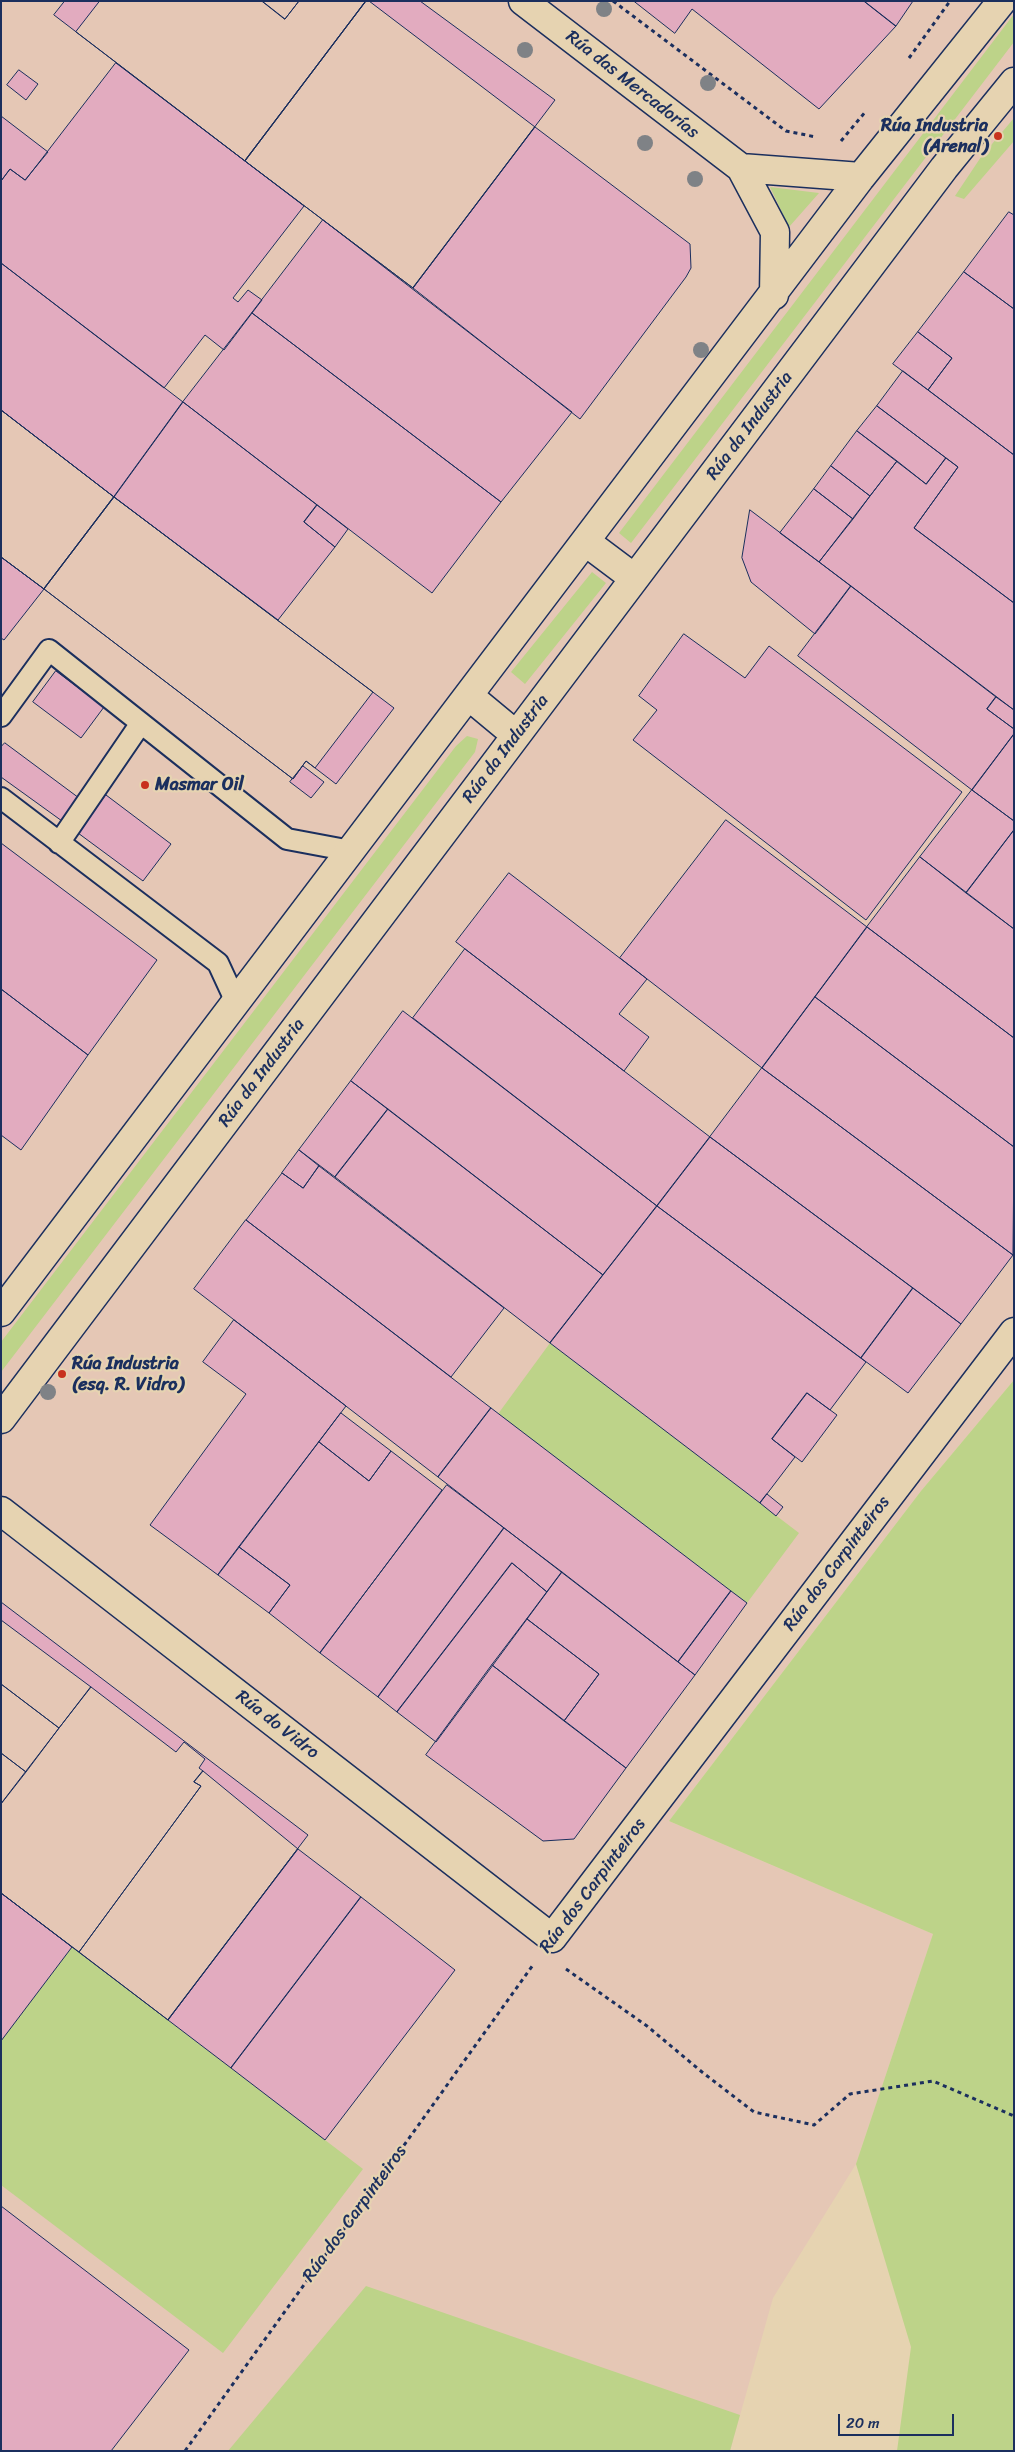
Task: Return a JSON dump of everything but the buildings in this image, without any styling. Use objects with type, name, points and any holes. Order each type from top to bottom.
[{"type":"street","name":"Rúa das Mercadorías","points":[[523,1],[741,168],[774,232],[774,295]]},
{"type":"street","points":[[1,1312],[774,295],[861,177],[1002,1]]},
{"type":"street","name":"Rúa da Industria","points":[[1,1419],[944,168],[1014,82]]},
{"type":"street","points":[[741,168],[861,177]]},
{"type":"street","points":[[586,542],[634,578]]},
{"type":"street","points":[[469,696],[516,735]]},
{"type":"street","name":"Rúa dos Carpinteiros","points":[[548,1946],[1014,1332]]},
{"type":"street","name":"Rúa do Vidro","points":[[1,1511],[548,1946]]},
{"type":"lane","points":[[1,716],[49,650],[286,839],[351,851]]},
{"type":"lane","points":[[60,842],[141,723]]},
{"type":"lane","points":[[1,798],[218,963],[236,1002]]},
{"type":"path","points":[[613,1],[786,131],[822,138]]},
{"type":"path","points":[[906,63],[950,1]]},
{"type":"path","points":[[831,140],[840,142],[871,106]]},
{"type":"path","points":[[548,1946],[754,2112],[814,2125],[850,2094],[933,2081],[1014,2116]]},
{"type":"path","name":"Rúa dos Carpinteiros","points":[[185,2451],[548,1946]]},
{"type":"shaded area","points":[[1,1],[1014,1],[1014,1380],[921,1491],[669,1821],[933,1934],[856,2164],[773,2298],[730,2451],[1,2451]]},
{"type":"green space","points":[[1014,14],[1014,42],[631,543],[619,533]]},
{"type":"green space","points":[[1014,118],[1014,141],[964,199],[955,196],[981,157]]},
{"type":"green space","points":[[770,187],[819,193],[789,227]]},
{"type":"green space","points":[[592,572],[606,583],[525,684],[511,672]]},
{"type":"green space","points":[[467,736],[478,739],[475,752],[1,1372],[1,1342],[456,746]]},
{"type":"green space","points":[[550,1343],[799,1533],[747,1603],[498,1414]]},
{"type":"green space","points":[[1014,1380],[1014,2451],[897,2451],[911,2347],[856,2164],[933,1934],[669,1821],[921,1491]]},
{"type":"green space","points":[[72,1947],[363,2169],[223,2353],[1,2185],[1,2041]]},
{"type":"green space","points":[[366,2286],[740,2415],[730,2451],[228,2451]]},
{"type":"place","name":"Rúa Industria (Arenal)","points":[[998,136]]},
{"type":"place","name":"Masmar Oil","points":[[145,785]]},
{"type":"place","name":"Rúa Industria (esq. R. Vidro)","points":[[62,1374]]}]
